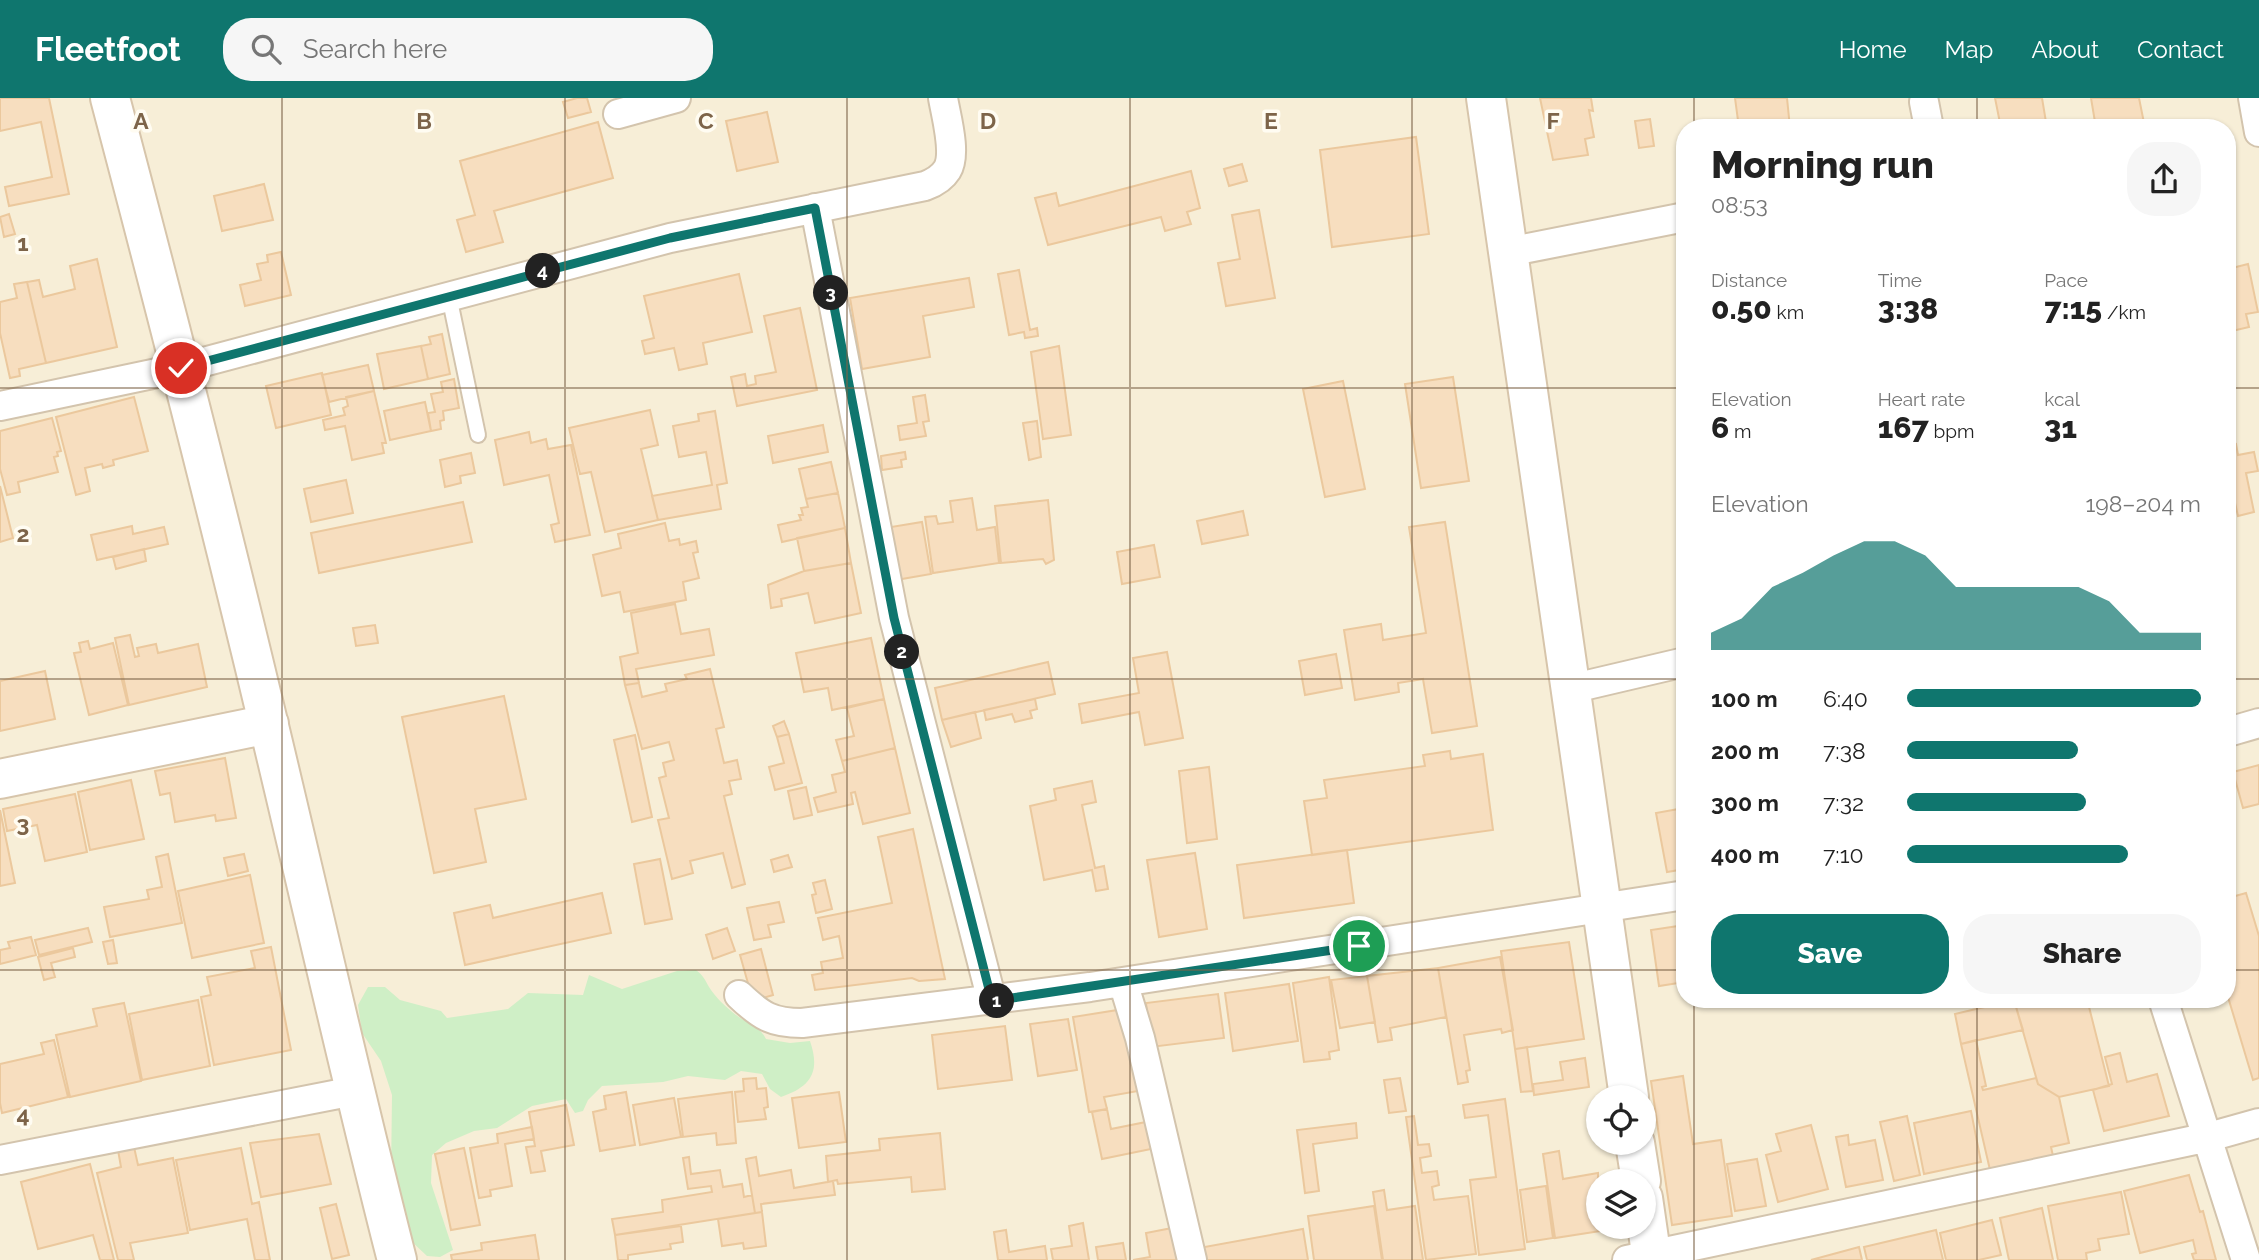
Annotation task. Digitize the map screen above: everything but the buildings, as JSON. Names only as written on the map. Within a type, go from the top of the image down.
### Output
[{"type":"street","points":[[110,98],[181,368],[397,1260]]},
{"type":"street","points":[[618,114],[676,98]]},
{"type":"street","points":[[0,406],[181,368],[670,238],[908,191],[937,181],[947,170],[952,156],[943,98]]},
{"type":"street","points":[[1486,98],[1627,1085]]},
{"type":"street","points":[[2253,98],[2259,132]]},
{"type":"street","points":[[815,208],[894,618],[992,1001]]},
{"type":"street","points":[[1508,252],[1676,219]]},
{"type":"street","points":[[1570,689],[1676,664]]},
{"type":"street","points":[[2236,730],[2259,723]]},
{"type":"street","points":[[0,779],[268,724]]},
{"type":"street","points":[[739,995],[759,1014],[781,1023],[802,1024],[1123,982],[1676,896]]},
{"type":"street","points":[[1123,982],[1140,1038],[1192,1260]]},
{"type":"street","points":[[2166,1008],[2246,1260]]},
{"type":"street","points":[[0,1160],[354,1091]]},
{"type":"street","points":[[1643,1239],[1643,1259],[2208,1137],[2259,1123]]},
{"type":"lane","points":[[449,296],[478,435]]},
{"type":"shaded area","points":[[0,98],[2259,98],[2259,1260],[0,1260]]},
{"type":"green space","points":[[696,970],[721,1002],[756,1027],[766,1039],[790,1043],[810,1041],[814,1062],[806,1083],[781,1097],[770,1089],[762,1074],[741,1071],[725,1080],[688,1076],[663,1082],[602,1086],[588,1100],[583,1111],[575,1113],[566,1099],[532,1106],[497,1128],[474,1131],[446,1143],[432,1155],[431,1183],[453,1250],[440,1257],[427,1256],[409,1239],[391,1175],[392,1095],[381,1061],[362,1033],[358,1005],[368,987],[385,987],[400,1000],[441,1011],[447,1018],[508,1009],[528,993],[583,995],[589,975],[622,989],[677,971]]},
{"type":"route","points":[[181,368],[670,238],[815,208],[894,618],[992,1001],[1359,946]]}]
